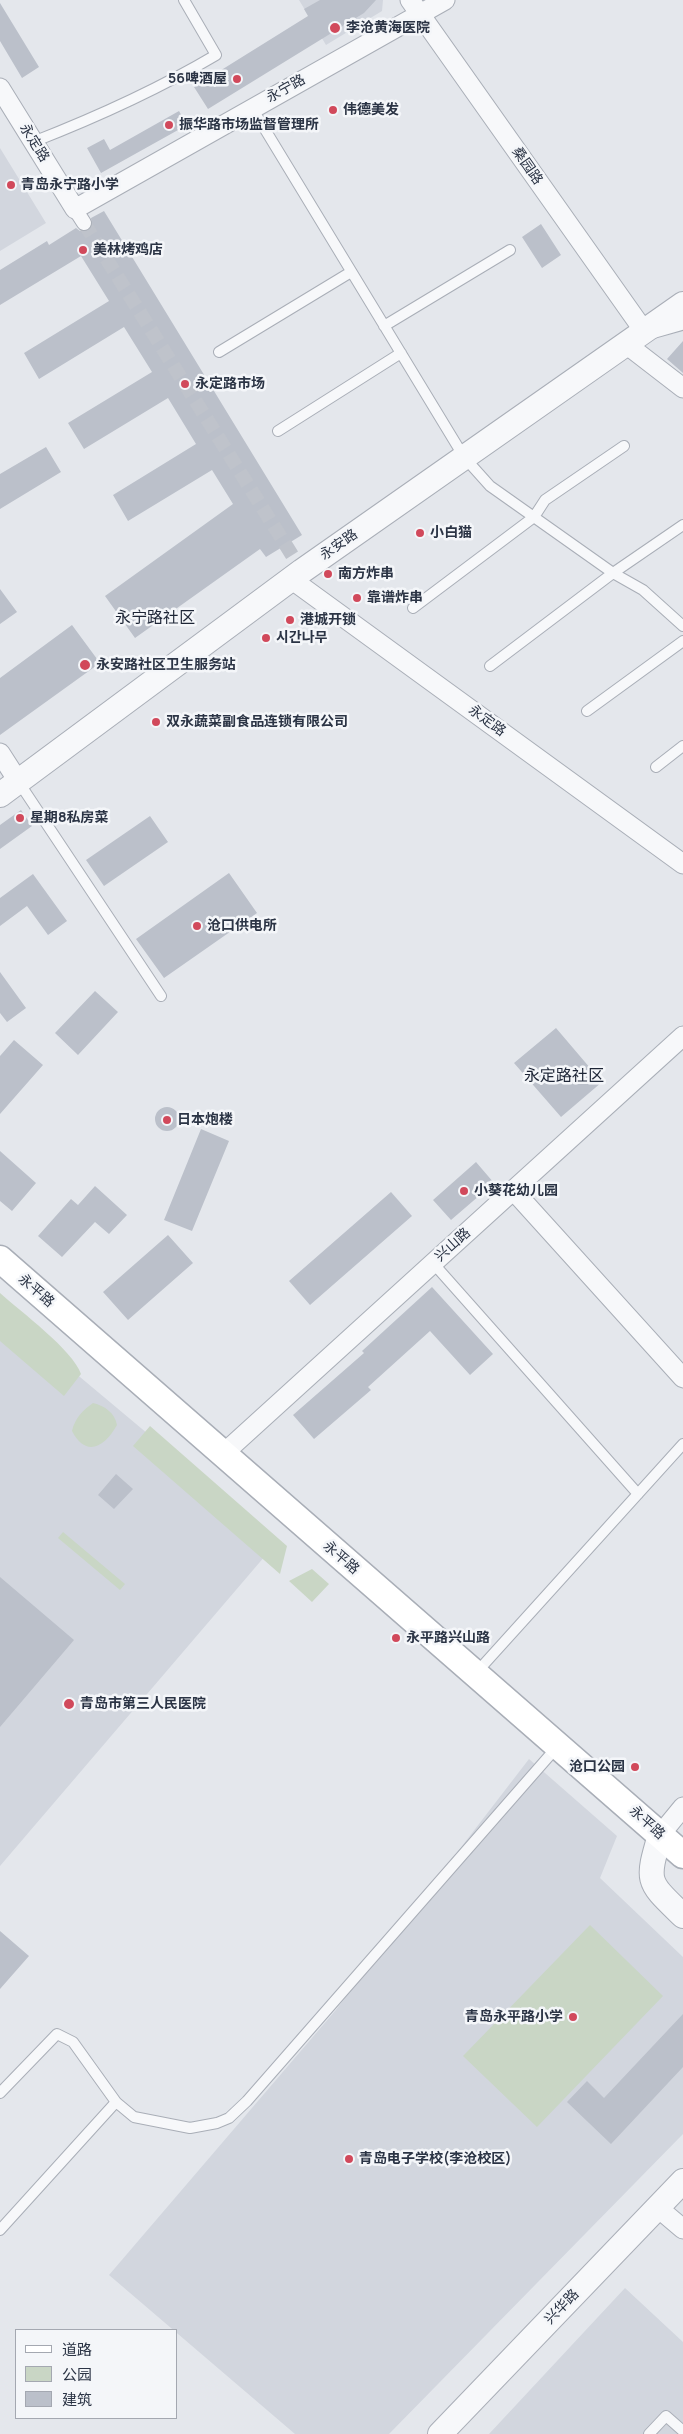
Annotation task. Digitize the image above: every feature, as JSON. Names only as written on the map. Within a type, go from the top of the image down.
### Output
[{"type":"main road","name":"永平路","points":[[0,1259],[683,1855]]},
{"type":"street","name":"永宁路","points":[[79,216],[415,8],[445,0]]},
{"type":"street","name":"桑园路","points":[[415,8],[635,337],[683,388]]},
{"type":"street","name":"永定路","points":[[0,88],[79,216]]},
{"type":"street","name":"永安路","points":[[9,788],[291,579],[683,304]]},
{"type":"street","points":[[635,337],[683,320]]},
{"type":"street","name":"永定路","points":[[291,579],[683,864]]},
{"type":"street","points":[[0,753],[9,788]]},
{"type":"street","name":"兴山路","points":[[223,1454],[683,1036]]},
{"type":"street","points":[[513,1190],[683,1378]]},
{"type":"street","points":[[683,1807],[660,1835],[650,1871],[652,1882],[683,1916]]},
{"type":"street","name":"兴华路","points":[[440,2434],[683,2181]]},
{"type":"street","points":[[657,2207],[683,2228]]},
{"type":"lane","points":[[34,142],[113,110],[174,80],[216,56],[184,0]]},
{"type":"lane","points":[[252,108],[464,458],[490,486],[613,573],[643,590],[683,626]]},
{"type":"lane","points":[[384,326],[510,250]]},
{"type":"lane","points":[[219,352],[351,272]]},
{"type":"lane","points":[[278,431],[400,353]]},
{"type":"lane","points":[[414,608],[534,517],[545,500],[624,446]]},
{"type":"lane","points":[[490,666],[613,573],[683,525]]},
{"type":"lane","points":[[587,710],[683,641]]},
{"type":"lane","points":[[656,767],[683,746]]},
{"type":"lane","points":[[9,788],[161,996]]},
{"type":"lane","points":[[433,1263],[638,1494]]},
{"type":"lane","points":[[476,1674],[683,1444]]},
{"type":"lane","points":[[0,2093],[57,2034],[73,2042],[116,2102],[134,2117],[190,2128],[217,2123],[228,2118],[247,2101],[558,1746]]},
{"type":"lane","points":[[0,2230],[116,2102]]},
{"type":"lane","points":[[649,2434],[666,2416],[683,2431]]},
{"type":"shaded area","name":"李沧黄海医院","points":[[299,0],[383,0],[382,11],[326,45]]},
{"type":"shaded area","name":"青岛永宁路小学","points":[[0,148],[46,223],[0,251]]},
{"type":"shaded area","name":"青岛市第三人民医院","points":[[0,1310],[277,1542],[0,1866]]},
{"type":"shaded area","points":[[529,1759],[617,1836],[600,1878],[683,1957],[683,2134],[389,2434],[295,2434],[178,2334],[178,2329],[172,2329],[109,2275],[335,2011]]},
{"type":"shaded area","points":[[625,2288],[683,2342],[683,2434],[489,2434]]},
{"type":"green space","points":[[0,1293],[57,1343],[76,1364],[81,1374],[64,1396],[0,1341]]},
{"type":"green space","points":[[93,1403],[109,1411],[117,1425],[101,1444],[89,1447],[83,1445],[72,1431],[80,1415]]},
{"type":"green space","points":[[150,1426],[287,1546],[280,1574],[133,1446]]},
{"type":"green space","points":[[63,1532],[125,1584],[120,1590],[58,1538]]},
{"type":"green space","points":[[312,1569],[329,1584],[312,1602],[289,1581]]},
{"type":"green space","points":[[590,1925],[663,1996],[537,2127],[463,2056]]},
{"type":"building","points":[[320,0],[376,0],[364,13],[208,109],[194,87],[308,16],[304,9]]},
{"type":"building","points":[[0,3],[39,67],[22,78],[0,41]]},
{"type":"building","points":[[179,111],[187,125],[101,173],[87,148],[104,139],[110,150]]},
{"type":"building","points":[[104,211],[302,535],[266,557],[260,549],[135,638],[105,596],[233,504],[212,470],[128,521],[113,495],[196,444],[168,398],[84,449],[68,423],[152,372],[124,327],[39,379],[24,353],[109,301],[81,256],[0,305],[0,270],[47,241],[49,245],[76,228],[80,231],[88,231],[92,227],[91,218]]},
{"type":"building","points":[[541,224],[561,255],[542,268],[522,237]]},
{"type":"building","points":[[683,341],[683,373],[667,359]]},
{"type":"building","points":[[46,447],[61,472],[0,509],[0,474]]},
{"type":"building","points":[[0,589],[17,612],[0,624]]},
{"type":"building","points":[[72,625],[100,663],[0,735],[0,678]]},
{"type":"building","points":[[21,810],[32,826],[0,849],[0,825]]},
{"type":"building","points":[[150,816],[168,842],[104,886],[86,860]]},
{"type":"building","name":"沧口供电所","points":[[229,873],[257,913],[164,978],[136,939]]},
{"type":"building","points":[[33,874],[67,921],[48,935],[27,906],[0,926],[0,898]]},
{"type":"building","points":[[0,972],[26,1008],[7,1022],[0,1013]]},
{"type":"building","points":[[95,991],[118,1012],[78,1055],[55,1033]]},
{"type":"building","points":[[556,1028],[602,1082],[561,1117],[514,1063]]},
{"type":"building","points":[[14,1040],[43,1065],[0,1114],[0,1056]]},
{"type":"building","name":"日本炮楼","points":[[167,1107],[175,1111],[179,1119],[175,1127],[167,1131],[159,1127],[155,1119],[159,1111]]},
{"type":"building","points":[[201,1129],[229,1141],[192,1231],[164,1220]]},
{"type":"building","points":[[0,1151],[36,1183],[12,1211],[0,1201]]},
{"type":"building","name":"小葵花幼儿园","points":[[476,1162],[494,1183],[451,1220],[433,1200]]},
{"type":"building","points":[[95,1186],[127,1215],[109,1234],[95,1222],[62,1257],[38,1236],[71,1199],[78,1205]]},
{"type":"building","points":[[391,1192],[412,1216],[310,1305],[289,1281]]},
{"type":"building","points":[[168,1235],[193,1263],[128,1320],[103,1292]]},
{"type":"building","points":[[432,1287],[493,1354],[470,1375],[430,1331],[368,1387],[371,1390],[314,1439],[293,1415],[364,1353],[362,1351]]},
{"type":"building","points":[[116,1474],[133,1489],[114,1509],[98,1495]]},
{"type":"building","points":[[0,1577],[74,1640],[0,1727]]},
{"type":"building","points":[[0,1931],[29,1956],[0,1989]]},
{"type":"building","points":[[683,2014],[683,2067],[611,2144],[567,2102],[587,2081],[604,2098]]},
{"type":"tunnel","points":[[84,223],[302,571]]},
{"type":"place","name":"李沧黄海医院","points":[[335,28]]},
{"type":"place","name":"56啤酒屋","points":[[237,79]]},
{"type":"place","name":"伟德美发","points":[[333,110]]},
{"type":"place","name":"振华路市场监督管理所","points":[[169,125]]},
{"type":"place","name":"青岛永宁路小学","points":[[11,185]]},
{"type":"place","name":"美林烤鸡店","points":[[83,250]]},
{"type":"place","name":"永定路市场","points":[[185,384]]},
{"type":"place","name":"小白猫","points":[[420,533]]},
{"type":"place","name":"南方炸串","points":[[328,574]]},
{"type":"place","name":"靠谱炸串","points":[[357,598]]},
{"type":"place","name":"港城开锁","points":[[290,620]]},
{"type":"place","name":"시간나무","points":[[266,638]]},
{"type":"place","name":"永安路社区卫生服务站","points":[[85,665]]},
{"type":"place","name":"双永蔬菜副食品连锁有限公司","points":[[156,722]]},
{"type":"place","name":"星期8私房菜","points":[[20,818]]},
{"type":"place","name":"沧口供电所","points":[[197,926]]},
{"type":"place","name":"日本炮楼","points":[[167,1120]]},
{"type":"place","name":"小葵花幼儿园","points":[[464,1191]]},
{"type":"place","name":"永平路兴山路","points":[[396,1638]]},
{"type":"place","name":"青岛市第三人民医院","points":[[69,1704]]},
{"type":"place","name":"沧口公园","points":[[635,1767]]},
{"type":"place","name":"青岛永平路小学","points":[[573,2017]]},
{"type":"place","name":"青岛电子学校(李沧校区)","points":[[349,2159]]},
{"type":"district","name":"永宁路社区","points":[[155,619]]},
{"type":"district","name":"永定路社区","points":[[564,1077]]}]
